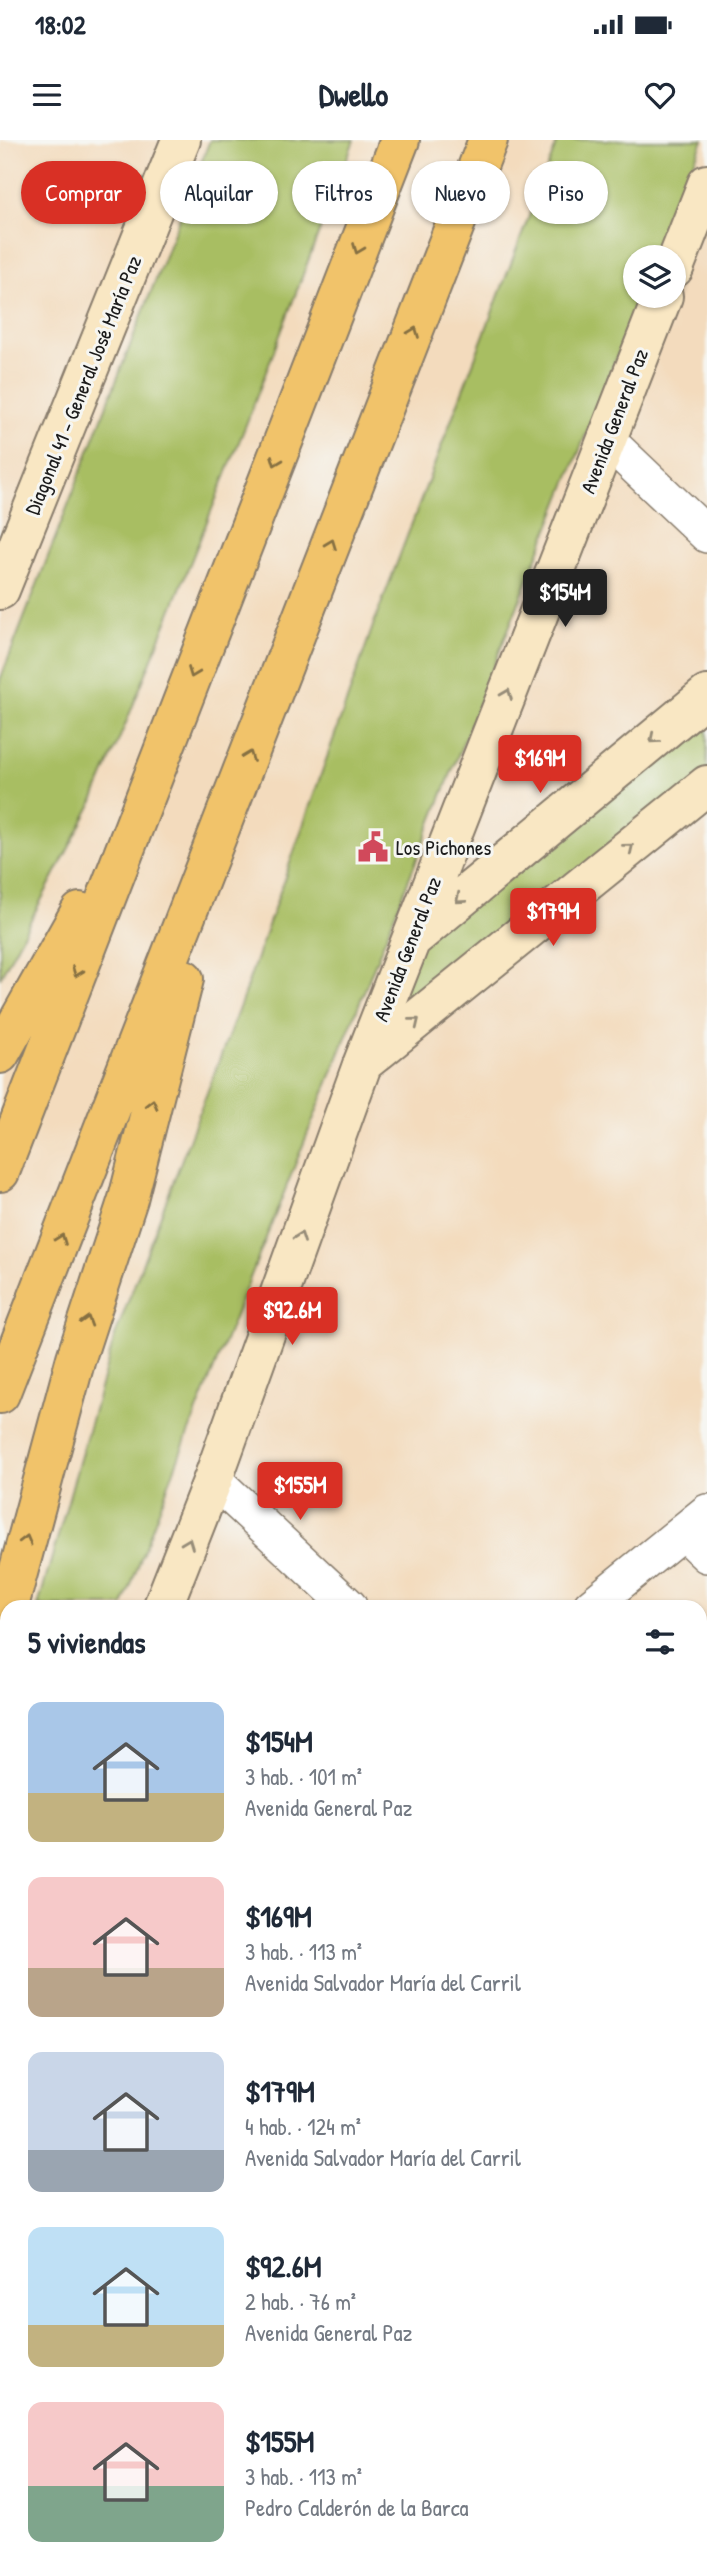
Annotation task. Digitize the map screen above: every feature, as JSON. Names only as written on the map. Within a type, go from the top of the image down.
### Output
[{"type":"highway","points":[[0,1172],[400,140]]},
{"type":"highway","points":[[0,1394],[488,140]]},
{"type":"highway","points":[[0,1054],[146,794]]},
{"type":"highway","points":[[11,1600],[76,1358],[128,1199],[225,820]]},
{"type":"street","name":"Diagonal 41 - General José María Paz","points":[[0,590],[181,140]]},
{"type":"street","points":[[683,245],[707,184]]},
{"type":"street","name":"Avenida General Paz","points":[[165,1600],[213,1479],[362,1065],[658,308]]},
{"type":"street","points":[[606,439],[707,536]]},
{"type":"street","points":[[410,940],[707,695]]},
{"type":"street","points":[[362,1065],[707,785]]},
{"type":"street","points":[[213,1479],[343,1600]]},
{"type":"street","points":[[600,1600],[699,1533]]},
{"type":"green space","points":[[210,140],[354,140],[346,161],[292,161],[292,224],[322,224],[247,422],[91,806],[0,978],[0,680],[177,224],[278,224],[278,161],[202,161]]},
{"type":"green space","points":[[558,140],[703,140],[661,245],[623,245],[623,308],[636,308],[182,1449],[125,1600],[40,1600],[115,1336],[242,1000],[374,623],[526,224],[608,224],[608,161],[550,161]]},
{"type":"green space","points":[[707,695],[707,785],[362,1065],[410,940]]},
{"type":"place","name":"Los Pichones","points":[[373,847]]}]
